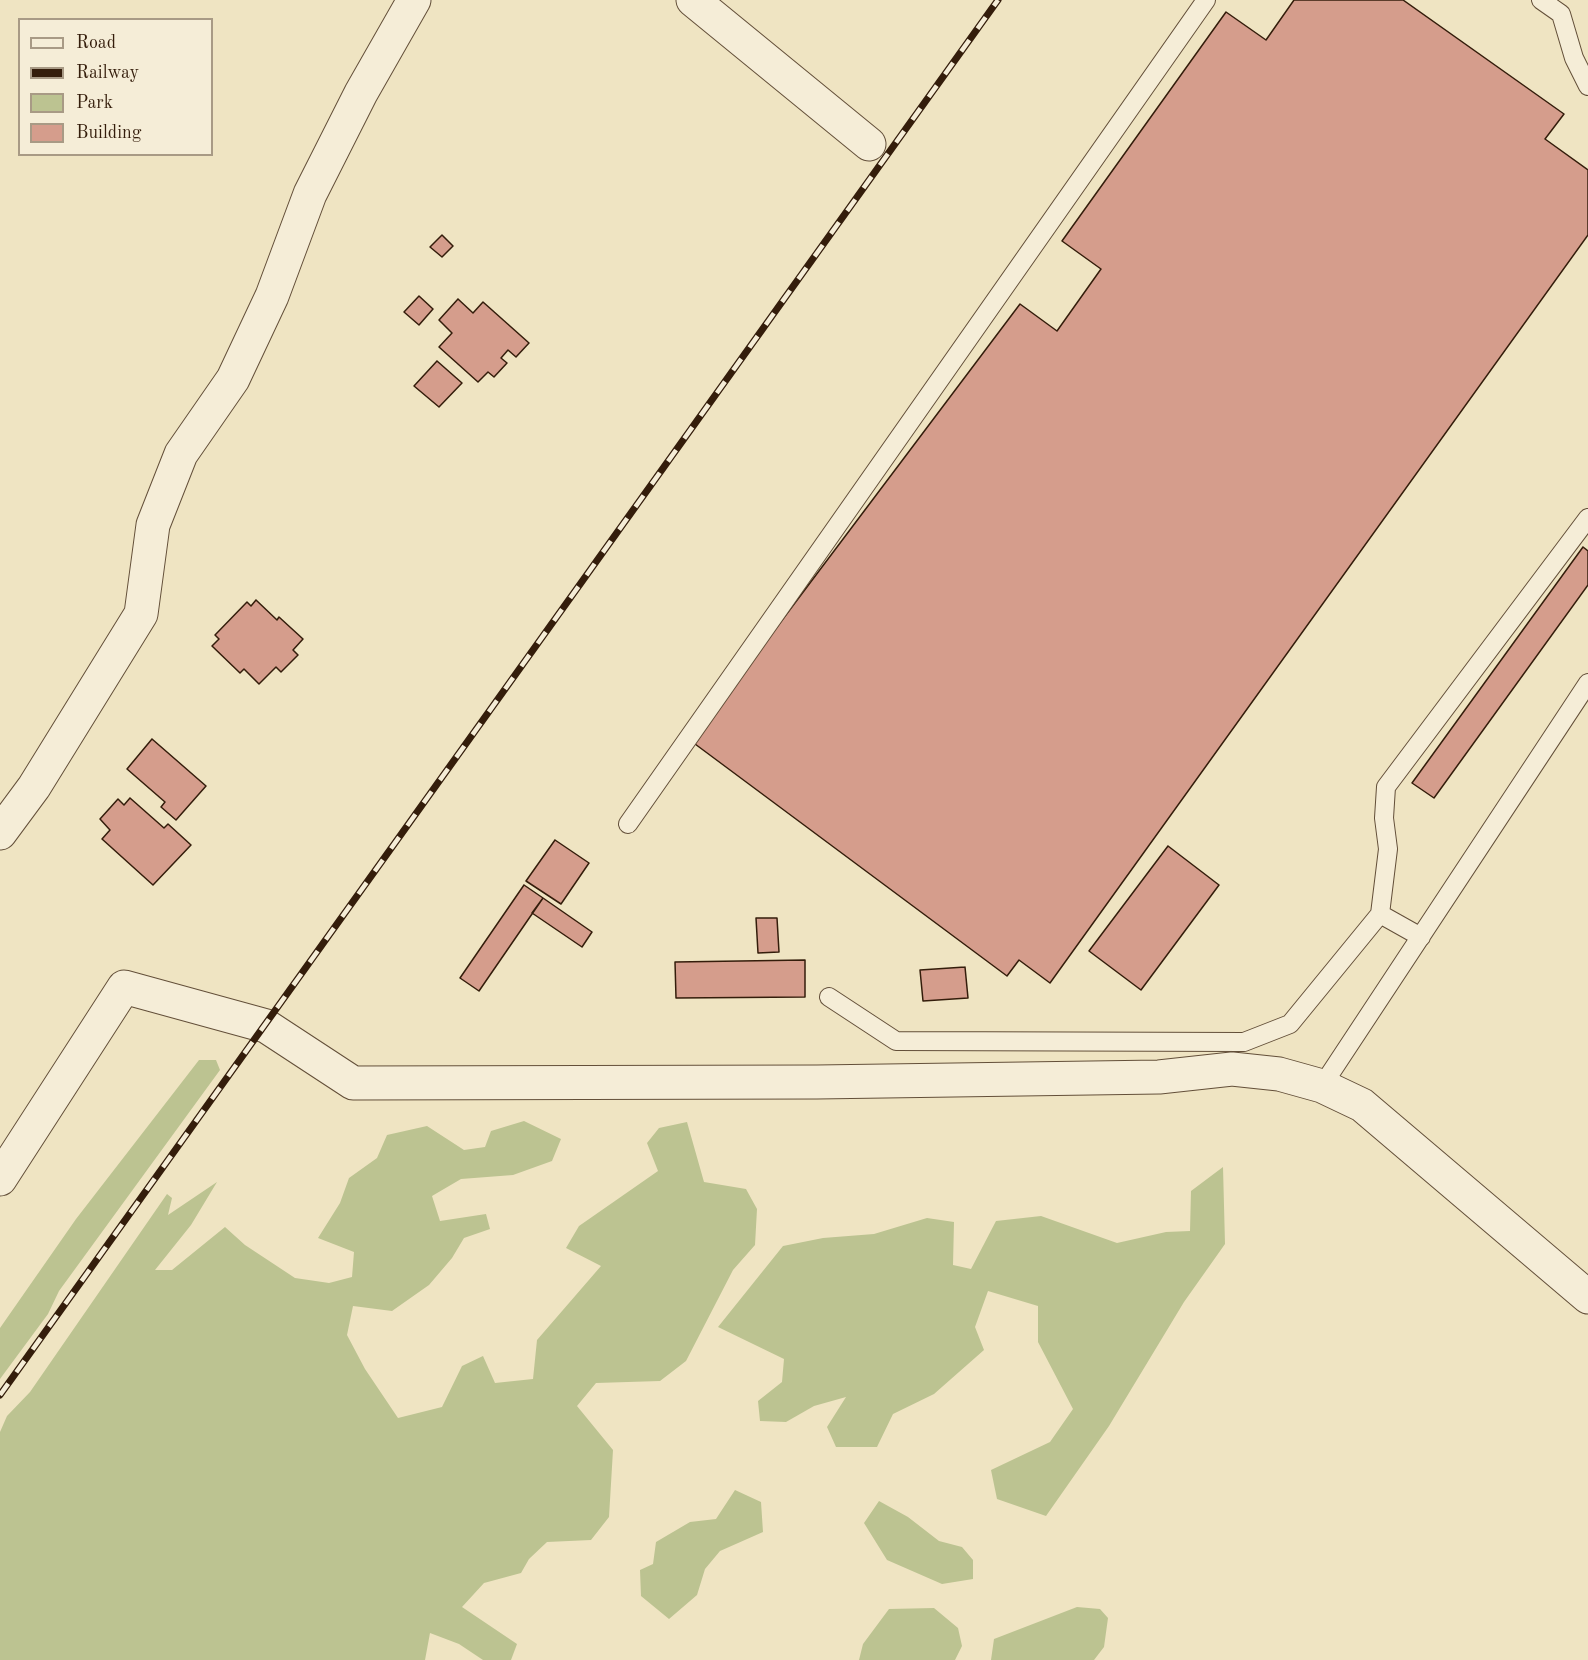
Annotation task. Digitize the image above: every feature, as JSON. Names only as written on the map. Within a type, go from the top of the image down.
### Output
[{"type":"street","points":[[0,832],[34,787],[141,614],[153,525],[181,454],[233,379],[272,296],[310,194],[361,93],[414,0]]},
{"type":"street","points":[[693,0],[869,144]]},
{"type":"street","points":[[0,1179],[124,987],[266,1026],[353,1083],[841,1082],[1159,1077],[1232,1069],[1279,1074],[1322,1086],[1362,1105],[1588,1297]]},
{"type":"lane","points":[[628,824],[1206,0]]},
{"type":"lane","points":[[1541,0],[1561,14],[1574,58],[1588,86]]},
{"type":"lane","points":[[828,997],[896,1041],[1244,1042],[1290,1023],[1380,914],[1388,849],[1384,818],[1386,787],[1588,518]]},
{"type":"lane","points":[[1322,1086],[1588,683]]},
{"type":"lane","points":[[1380,914],[1421,937]]},
{"type":"green space","points":[[199,1060],[216,1060],[220,1070],[59,1291],[48,1314],[0,1379],[0,1328],[76,1219]]},
{"type":"green space","points":[[524,1121],[561,1139],[552,1161],[513,1175],[461,1179],[432,1196],[440,1221],[486,1214],[490,1229],[464,1238],[452,1258],[429,1285],[392,1311],[353,1306],[347,1335],[365,1369],[398,1418],[442,1407],[462,1366],[483,1356],[495,1383],[533,1379],[537,1340],[601,1266],[566,1248],[579,1226],[658,1171],[647,1143],[659,1128],[687,1122],[704,1182],[746,1189],[757,1209],[755,1245],[733,1270],[686,1361],[660,1381],[596,1383],[577,1406],[613,1450],[609,1517],[591,1540],[547,1542],[529,1559],[521,1573],[484,1583],[462,1607],[517,1644],[511,1660],[483,1660],[459,1644],[430,1633],[425,1660],[0,1660],[0,1432],[7,1416],[30,1392],[167,1194],[172,1198],[168,1215],[217,1182],[191,1225],[155,1270],[172,1270],[225,1227],[245,1245],[295,1278],[329,1283],[352,1277],[354,1252],[318,1238],[340,1203],[349,1178],[377,1158],[387,1135],[427,1126],[464,1150],[485,1147],[491,1131]]},
{"type":"green space","points":[[1223,1167],[1225,1244],[1184,1302],[1109,1426],[1046,1516],[997,1499],[991,1470],[1050,1442],[1073,1409],[1038,1342],[1038,1306],[988,1291],[975,1327],[984,1350],[934,1394],[893,1414],[877,1447],[836,1447],[827,1427],[846,1397],[814,1406],[786,1422],[760,1421],[758,1401],[782,1382],[784,1359],[718,1327],[783,1246],[823,1238],[874,1234],[927,1218],[954,1222],[953,1265],[971,1269],[996,1221],[1041,1216],[1117,1243],[1166,1232],[1190,1231],[1191,1191]]},
{"type":"green space","points":[[735,1490],[761,1502],[763,1532],[720,1551],[705,1569],[697,1595],[669,1619],[641,1596],[640,1570],[653,1564],[656,1542],[690,1522],[716,1519]]},
{"type":"green space","points":[[879,1501],[908,1517],[939,1541],[962,1547],[973,1560],[973,1579],[942,1584],[887,1560],[864,1523]]},
{"type":"green space","points":[[1077,1607],[1100,1609],[1108,1618],[1104,1647],[1094,1660],[991,1660],[994,1639]]},
{"type":"green space","points":[[934,1608],[958,1628],[962,1646],[955,1660],[859,1660],[863,1644],[889,1609]]},
{"type":"building","points":[[1294,0],[1403,0],[1564,114],[1545,139],[1588,170],[1588,235],[1050,983],[1019,960],[1007,976],[691,741],[1020,304],[1057,331],[1101,269],[1062,241],[1226,12],[1266,40]]},
{"type":"building","points":[[442,235],[453,246],[442,257],[430,247]]},
{"type":"building","points":[[419,296],[433,309],[419,325],[404,312]]},
{"type":"building","points":[[458,299],[473,313],[483,302],[529,343],[516,357],[508,350],[501,358],[507,363],[494,377],[488,372],[478,382],[439,347],[452,333],[439,320]]},
{"type":"building","points":[[437,361],[462,383],[439,407],[414,386]]},
{"type":"building","points":[[1583,547],[1588,551],[1588,585],[1434,798],[1412,783]]},
{"type":"building","points":[[256,600],[277,620],[279,617],[303,639],[293,650],[298,655],[281,672],[276,667],[259,684],[244,669],[240,673],[212,646],[219,639],[215,635],[247,602],[251,606]]},
{"type":"building","points":[[152,739],[206,786],[176,820],[161,807],[165,802],[127,769]]},
{"type":"building","points":[[130,798],[164,828],[168,824],[191,845],[153,885],[102,839],[110,830],[100,819],[118,799],[124,805]]},
{"type":"building","points":[[555,840],[589,863],[561,904],[526,881]]},
{"type":"building","points":[[1168,846],[1219,885],[1141,990],[1089,951]]},
{"type":"building","points":[[524,885],[543,898],[479,991],[460,978]]},
{"type":"building","points":[[543,898],[592,932],[582,947],[532,913]]},
{"type":"building","points":[[756,918],[777,918],[779,952],[758,953]]},
{"type":"building","points":[[805,960],[805,997],[676,998],[675,962]]},
{"type":"building","points":[[965,967],[968,998],[923,1001],[920,970]]},
{"type":"railway","points":[[0,1395],[998,0]]}]
